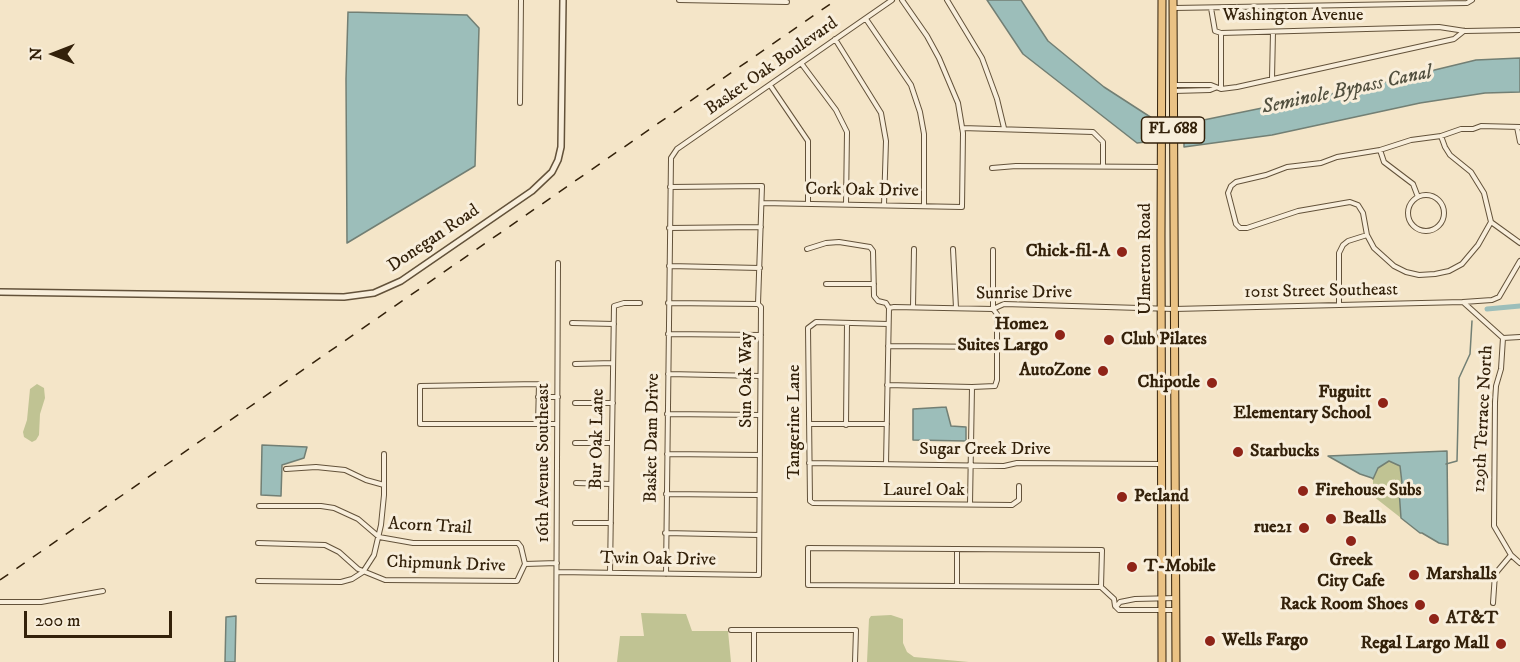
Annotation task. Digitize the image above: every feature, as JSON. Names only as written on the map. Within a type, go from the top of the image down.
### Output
[{"type":"main road","name":"Ulmerton Road","points":[[1162,0],[1162,662]]},
{"type":"main road","name":"Ulmerton Road","points":[[1173,4],[1176,662]]},
{"type":"street","points":[[520,103],[521,0]]},
{"type":"street","name":"Donegan Road","points":[[0,292],[344,297],[374,293],[402,281],[532,190],[552,172],[561,147],[563,0]]},
{"type":"street","points":[[679,0],[787,2]]},
{"type":"street","name":"Basket Oak Boulevard","points":[[671,158],[677,149],[892,0]]},
{"type":"street","points":[[902,0],[927,36],[946,73],[958,104],[962,128],[1093,132],[1103,142],[1103,166]]},
{"type":"street","points":[[946,0],[982,58],[997,99],[1004,128]]},
{"type":"street","name":"Washington Avenue","points":[[1173,4],[1211,8],[1467,3],[1472,0]]},
{"type":"street","name":"Washington Avenue","points":[[1211,8],[1215,31],[1221,33],[1439,27],[1465,31],[1520,30]]},
{"type":"street","points":[[866,18],[911,85],[920,112],[924,134],[924,206]]},
{"type":"street","name":"Washington Avenue","points":[[1173,88],[1210,90],[1237,87],[1454,39],[1465,31]]},
{"type":"street","points":[[1272,78],[1273,32]]},
{"type":"street","points":[[1221,33],[1221,88]]},
{"type":"street","points":[[835,39],[881,113],[886,141],[884,205]]},
{"type":"street","points":[[801,63],[836,110],[847,132],[846,204]]},
{"type":"street","points":[[770,85],[808,141],[808,204]]},
{"type":"street","points":[[1491,222],[1473,254],[1462,264],[1449,271],[1435,274],[1413,274],[1394,266],[1374,248],[1366,235],[1363,213],[1358,205],[1350,202],[1298,211],[1247,228],[1240,228],[1236,224],[1228,193],[1236,182],[1287,167],[1321,163],[1337,156],[1380,150],[1411,140],[1441,136],[1452,131],[1481,126],[1518,127],[1520,142]]},
{"type":"street","name":"Cork Oak Drive","points":[[762,203],[962,207],[962,128]]},
{"type":"street","points":[[1441,136],[1450,155],[1478,180],[1484,193],[1491,222],[1520,243]]},
{"type":"street","points":[[1380,150],[1384,162],[1413,184],[1418,197]]},
{"type":"street","name":"Basket Dam Drive","points":[[666,574],[671,158]]},
{"type":"street","points":[[992,168],[1016,166],[1161,167]]},
{"type":"street","name":"Sun Oak Way","points":[[670,188],[762,186],[758,304],[761,307],[759,575]]},
{"type":"street","points":[[1426,195],[1440,202],[1443,218],[1433,229],[1425,231],[1411,224],[1408,209],[1418,197],[1426,195]]},
{"type":"street","points":[[669,228],[761,227]]},
{"type":"street","points":[[1339,305],[1340,249],[1348,241],[1366,235]]},
{"type":"street","points":[[807,249],[826,243],[839,242],[870,247],[873,251],[874,296],[890,308],[886,464]]},
{"type":"street","points":[[913,308],[914,249]]},
{"type":"street","points":[[953,249],[956,308]]},
{"type":"street","points":[[887,385],[995,386],[997,380],[997,314],[993,309],[993,250]]},
{"type":"street","name":"101st Street Southeast","points":[[1161,309],[1463,303],[1492,300],[1499,297],[1520,261]]},
{"type":"street","name":"16th Avenue Southeast","points":[[556,662],[558,263]]},
{"type":"street","points":[[669,266],[760,268]]},
{"type":"street","points":[[826,284],[874,284]]},
{"type":"street","name":"Bur Oak Lane","points":[[610,573],[614,306],[624,303],[640,303]]},
{"type":"street","points":[[668,303],[758,304]]},
{"type":"street","name":"129th Terrace North","points":[[1463,303],[1503,338],[1501,369],[1496,386],[1495,402],[1494,526],[1511,555],[1520,563]]},
{"type":"street","name":"Sunrise Drive","points":[[890,308],[894,306],[993,309],[1004,304],[1161,309]]},
{"type":"street","points":[[572,323],[614,324]]},
{"type":"street","name":"Tangerine Lane","points":[[813,503],[809,497],[808,328],[813,323],[847,323]]},
{"type":"street","points":[[846,425],[847,323],[888,324]]},
{"type":"street","points":[[668,334],[760,335]]},
{"type":"street","points":[[1503,338],[1520,337]]},
{"type":"street","points":[[888,346],[997,347]]},
{"type":"street","points":[[575,364],[613,363]]},
{"type":"street","points":[[668,374],[760,376]]},
{"type":"street","points":[[538,424],[539,384],[420,386],[420,424],[538,424],[557,424]]},
{"type":"street","points":[[970,504],[972,387]]},
{"type":"street","points":[[538,397],[558,398]]},
{"type":"street","points":[[575,403],[613,403]]},
{"type":"street","points":[[667,414],[760,415]]},
{"type":"street","points":[[809,424],[887,424]]},
{"type":"street","points":[[575,443],[612,443]]},
{"type":"street","points":[[258,581],[345,582],[363,572],[374,555],[384,504],[384,454]]},
{"type":"street","points":[[667,454],[759,455]]},
{"type":"street","name":"Sugar Creek Drive","points":[[809,464],[1004,466],[1017,463],[1162,464]]},
{"type":"street","points":[[286,469],[316,467],[338,469],[384,485]]},
{"type":"street","points":[[576,483],[611,484]]},
{"type":"street","name":"Laurel Oak","points":[[813,503],[1012,505],[1019,500],[1019,486]]},
{"type":"street","points":[[666,494],[759,495]]},
{"type":"street","name":"Acorn Trail","points":[[259,506],[334,508],[358,519],[378,537],[413,543],[518,543],[525,564]]},
{"type":"street","points":[[575,523],[611,523]]},
{"type":"street","points":[[665,533],[759,535]]},
{"type":"street","name":"Chipmunk Drive","points":[[258,543],[325,545],[334,549],[363,572],[385,580],[517,581],[525,564]]},
{"type":"street","points":[[1101,587],[1102,550],[808,548],[808,585],[1101,587],[1114,599],[1119,610],[1177,610]]},
{"type":"street","points":[[957,549],[957,586]]},
{"type":"street","points":[[1493,603],[1495,574],[1511,555]]},
{"type":"street","points":[[525,564],[557,563]]},
{"type":"street","name":"Twin Oak Drive","points":[[557,572],[759,575]]},
{"type":"street","points":[[0,602],[41,602],[103,591]]},
{"type":"street","points":[[1116,607],[1120,602],[1135,598],[1177,598]]},
{"type":"street","points":[[731,630],[856,630],[855,662]]},
{"type":"street","points":[[754,631],[754,662]]},
{"type":"green space","points":[[37,384],[44,388],[45,398],[40,414],[39,435],[32,442],[24,437],[23,432],[27,420],[30,389]]},
{"type":"green space","points":[[1389,461],[1400,466],[1401,518],[1373,496],[1373,479],[1378,468]]},
{"type":"green space","points":[[641,613],[686,614],[692,631],[728,631],[731,662],[617,662],[620,636],[644,636]]},
{"type":"green space","points":[[891,615],[903,619],[903,643],[907,652],[914,657],[969,662],[867,662],[869,619],[871,616]]},
{"type":"water","points":[[987,0],[1021,0],[1048,41],[1104,87],[1155,120],[1155,141],[1137,143],[1023,54]]},
{"type":"water","points":[[348,12],[467,15],[479,28],[475,166],[347,243],[346,79]]},
{"type":"water","name":"Seminole Bypass Canal","points":[[1520,58],[1520,92],[1485,93],[1420,103],[1272,135],[1184,147],[1184,124],[1360,88],[1476,60]]},
{"type":"water","points":[[946,407],[951,426],[966,427],[966,441],[913,440],[913,409]]},
{"type":"water","points":[[262,445],[307,447],[304,458],[282,465],[281,496],[261,495]]},
{"type":"water","points":[[1447,451],[1448,545],[1420,533],[1401,518],[1400,466],[1389,461],[1378,468],[1373,479],[1328,456]]},
{"type":"water","points":[[236,616],[235,662],[225,662],[226,617]]},
{"type":"waterway","points":[[1487,309],[1520,306]]},
{"type":"waterway","points":[[1446,464],[1457,461],[1459,378],[1470,354],[1472,321]]},
{"type":"railway","points":[[0,580],[836,0]]},
{"type":"place","name":"Chick-fil-A","points":[[1122,252]]},
{"type":"place","name":"Home2 Suites Largo","points":[[1060,335]]},
{"type":"place","name":"Club Pilates","points":[[1109,340]]},
{"type":"place","name":"AutoZone","points":[[1103,371]]},
{"type":"place","name":"Chipotle","points":[[1212,383]]},
{"type":"place","name":"Fuguitt Elementary School","points":[[1383,403]]},
{"type":"place","name":"Starbucks","points":[[1238,452]]},
{"type":"place","name":"Firehouse Subs","points":[[1303,491]]},
{"type":"place","name":"Petland","points":[[1122,497]]},
{"type":"place","name":"Bealls","points":[[1331,519]]},
{"type":"place","name":"rue21","points":[[1304,528]]},
{"type":"place","name":"Greek City Cafe","points":[[1351,541]]},
{"type":"place","name":"T-Mobile","points":[[1132,567]]},
{"type":"place","name":"Marshalls","points":[[1414,575]]},
{"type":"place","name":"Rack Room Shoes","points":[[1420,605]]},
{"type":"place","name":"AT&T","points":[[1434,619]]},
{"type":"place","name":"Wells Fargo","points":[[1210,641]]},
{"type":"place","name":"Regal Largo Mall","points":[[1501,644]]}]
